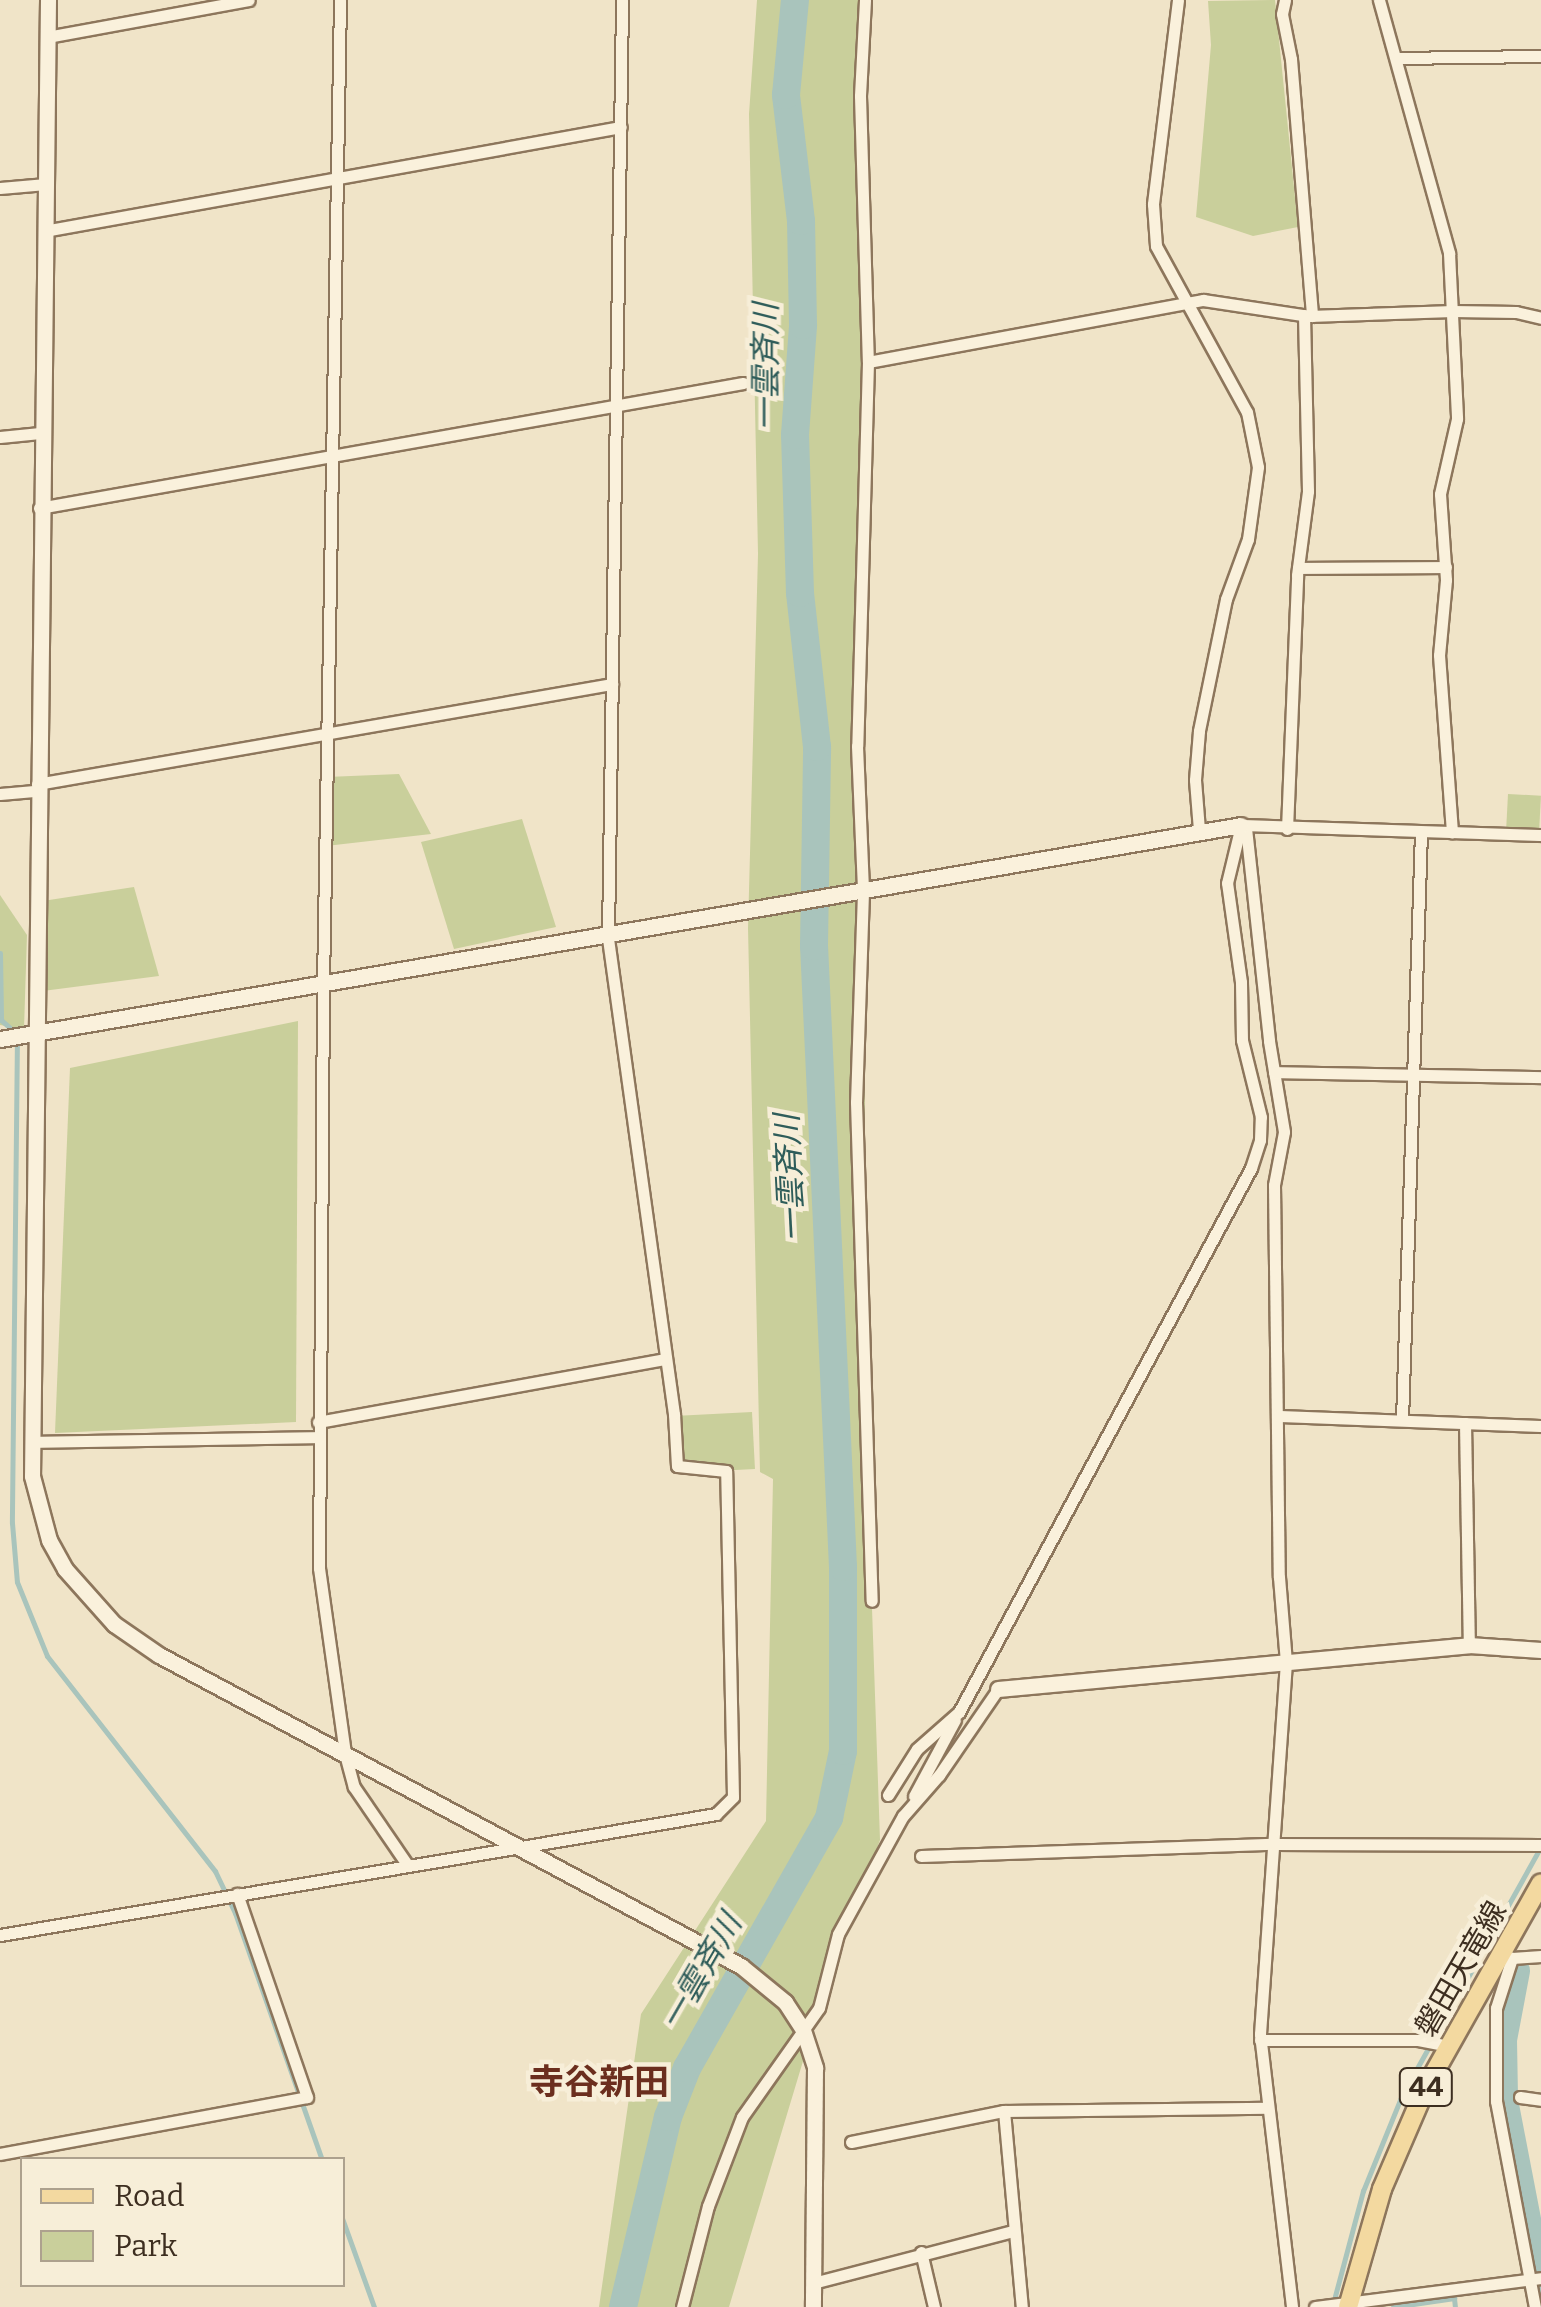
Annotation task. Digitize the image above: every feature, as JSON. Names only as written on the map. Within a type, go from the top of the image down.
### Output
[{"type":"main road","name":"磐田天竜線","points":[[1349,2304],[1382,2190],[1425,2089],[1506,1956],[1541,1883]]},
{"type":"street","points":[[48,0],[40,433],[32,1476],[49,1540],[65,1569],[114,1624],[160,1654],[741,1966],[785,2002],[802,2030],[815,2068],[817,2089],[813,2307]]},
{"type":"street","points":[[48,37],[250,0]]},
{"type":"street","points":[[340,0],[323,986],[319,1568],[345,1754],[354,1786],[406,1863]]},
{"type":"street","points":[[0,1934],[716,1814],[733,1796],[726,1471],[677,1466],[608,936],[622,0]]},
{"type":"street","points":[[865,0],[860,96],[868,362],[858,746],[863,892],[856,1102],[872,1601]]},
{"type":"street","points":[[1178,0],[1153,204],[1156,246],[1246,412],[1258,467],[1248,539],[1226,599],[1199,731],[1195,780],[1199,830]]},
{"type":"street","points":[[1285,0],[1282,14],[1292,78],[1308,316],[1308,492],[1298,568],[1286,829]]},
{"type":"street","points":[[1378,0],[1449,253],[1457,419],[1440,494],[1446,568],[1439,654],[1452,833]]},
{"type":"street","points":[[1396,58],[1541,56]]},
{"type":"street","points":[[44,231],[621,128]]},
{"type":"street","points":[[0,188],[46,184]]},
{"type":"street","points":[[868,362],[1203,300],[1308,316],[1453,311],[1516,312],[1541,318]]},
{"type":"street","points":[[40,508],[742,383]]},
{"type":"street","points":[[0,436],[40,433]]},
{"type":"street","points":[[1298,568],[1446,568]]},
{"type":"street","points":[[0,794],[328,730],[612,684]]},
{"type":"street","points":[[1243,826],[1284,1132],[1274,1185],[1279,1576],[1286,1662],[1260,2040],[1292,2307]]},
{"type":"street","points":[[682,2307],[708,2206],[742,2118],[819,2008],[838,1934],[1251,1168],[1260,1140],[1258,1094],[1242,1040],[1242,982],[1227,883],[1243,826]]},
{"type":"street","points":[[0,1039],[863,892],[1199,830],[1243,826],[1541,835]]},
{"type":"street","points":[[1402,1420],[1410,1072],[1421,832]]},
{"type":"street","points":[[1274,1072],[1541,1077]]},
{"type":"street","points":[[318,1422],[664,1359]]},
{"type":"street","points":[[1279,1416],[1541,1426]]},
{"type":"street","points":[[1465,1422],[1469,1644]]},
{"type":"street","points":[[32,1442],[318,1437]]},
{"type":"street","points":[[902,1816],[939,1775],[998,1690],[1469,1644],[1541,1650]]},
{"type":"street","points":[[888,1796],[917,1748],[960,1712]]},
{"type":"street","points":[[920,1856],[1273,1844],[1541,1845]]},
{"type":"street","points":[[0,2154],[307,2097],[238,1894]]},
{"type":"street","points":[[1535,2307],[1535,2278],[1496,2101],[1493,2059],[1496,2008],[1506,1956],[1541,1956]]},
{"type":"street","points":[[1260,2040],[1418,2040],[1449,2046]]},
{"type":"street","points":[[1520,2098],[1541,2100]]},
{"type":"street","points":[[851,2142],[1004,2110],[1268,2108]]},
{"type":"street","points":[[1004,2110],[1012,2231],[1022,2307]]},
{"type":"street","points":[[813,2283],[1012,2231]]},
{"type":"street","points":[[921,2252],[934,2307]]},
{"type":"street","points":[[1315,2307],[1535,2278]]},
{"type":"green space","points":[[757,0],[860,0],[855,49],[865,478],[865,1405],[880,1840],[819,2008],[729,2307],[599,2307],[641,2014],[766,1821],[773,1479],[760,1472],[748,928],[758,554],[749,114]]},
{"type":"green space","points":[[1275,0],[1298,227],[1253,236],[1196,217],[1211,45],[1208,1]]},
{"type":"green space","points":[[399,774],[431,834],[326,846],[327,777]]},
{"type":"green space","points":[[1508,794],[1541,796],[1539,829],[1506,827]]},
{"type":"green space","points":[[522,819],[556,927],[454,949],[421,842]]},
{"type":"green space","points":[[134,887],[159,976],[35,992],[36,902]]},
{"type":"green space","points":[[0,895],[27,935],[24,1029],[0,1025]]},
{"type":"green space","points":[[298,1021],[296,1422],[55,1433],[70,1068]]},
{"type":"green space","points":[[752,1412],[755,1469],[677,1473],[674,1416]]},
{"type":"waterway","name":"一雲斉川","points":[[623,2307],[668,2117],[687,2068],[829,1818],[843,1751],[843,1567],[814,946],[817,747],[800,593],[795,435],[803,325],[801,221],[786,95],[795,0]]},
{"type":"waterway","points":[[0,953],[1,1020],[17,1034],[12,1523],[17,1582],[47,1656],[215,1871],[235,1913],[321,2157]]},
{"type":"waterway","points":[[1335,2296],[1363,2191],[1402,2095],[1540,1848]]},
{"type":"waterway","points":[[1516,1971],[1503,2040],[1504,2100],[1541,2292]]},
{"type":"waterway","points":[[345,2226],[374,2307]]},
{"type":"waterway","points":[[1393,2307],[1454,2298],[1455,2307]]},
{"type":"district","name":"寺谷新田","points":[[599,2082]]}]
